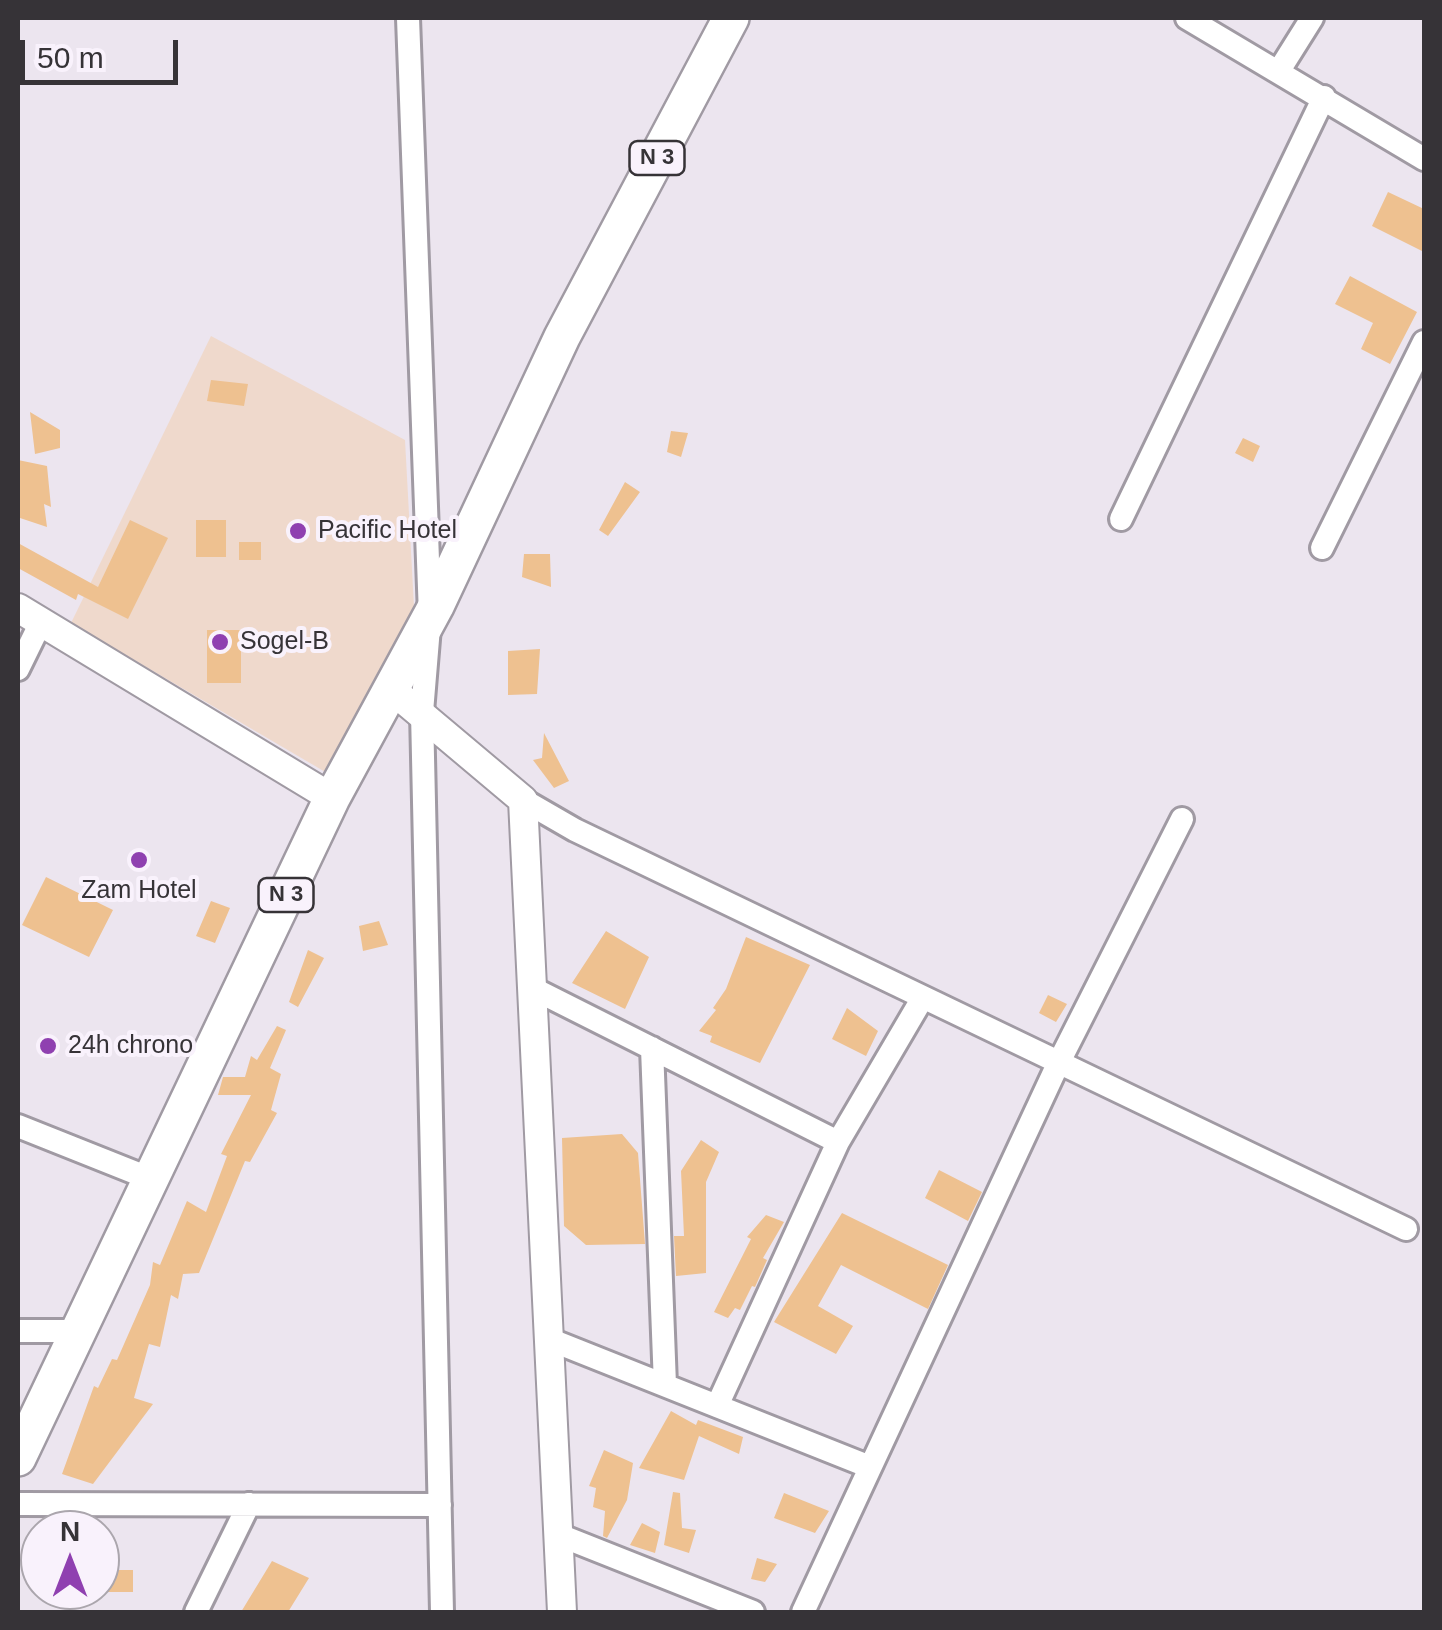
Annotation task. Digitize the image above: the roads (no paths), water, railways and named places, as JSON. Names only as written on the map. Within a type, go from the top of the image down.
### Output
[{"type":"main road","name":"N 3","points":[[18,1458],[332,798],[430,615],[562,337],[731,18]]},
{"type":"street","points":[[408,18],[430,615],[422,712],[442,1612]]},
{"type":"street","points":[[1188,18],[1424,158]]},
{"type":"street","points":[[1280,70],[1312,18]]},
{"type":"street","points":[[1120,519],[1324,97]]},
{"type":"street","points":[[1322,548],[1424,342]]},
{"type":"street","points":[[18,669],[29,615],[332,798]]},
{"type":"street","points":[[391,689],[523,800],[574,830],[1406,1229]]},
{"type":"street","points":[[523,800],[562,1612]]},
{"type":"street","points":[[803,1612],[1058,1064],[1182,818]]},
{"type":"street","points":[[532,988],[838,1142]]},
{"type":"street","points":[[717,1406],[838,1142],[922,999]]},
{"type":"street","points":[[652,1048],[665,1385]]},
{"type":"street","points":[[18,1126],[150,1179]]},
{"type":"street","points":[[18,1331],[78,1331]]},
{"type":"street","points":[[551,1340],[870,1467]]},
{"type":"street","points":[[18,1504],[440,1504]]},
{"type":"street","points":[[196,1612],[249,1504]]},
{"type":"street","points":[[559,1535],[752,1612]]},
{"type":"place","name":"Pacific Hotel","points":[[298,531]]},
{"type":"place","name":"Sogel-B","points":[[220,642]]},
{"type":"place","name":"Zam Hotel","points":[[139,860]]},
{"type":"place","name":"24h chrono","points":[[48,1046]]}]
